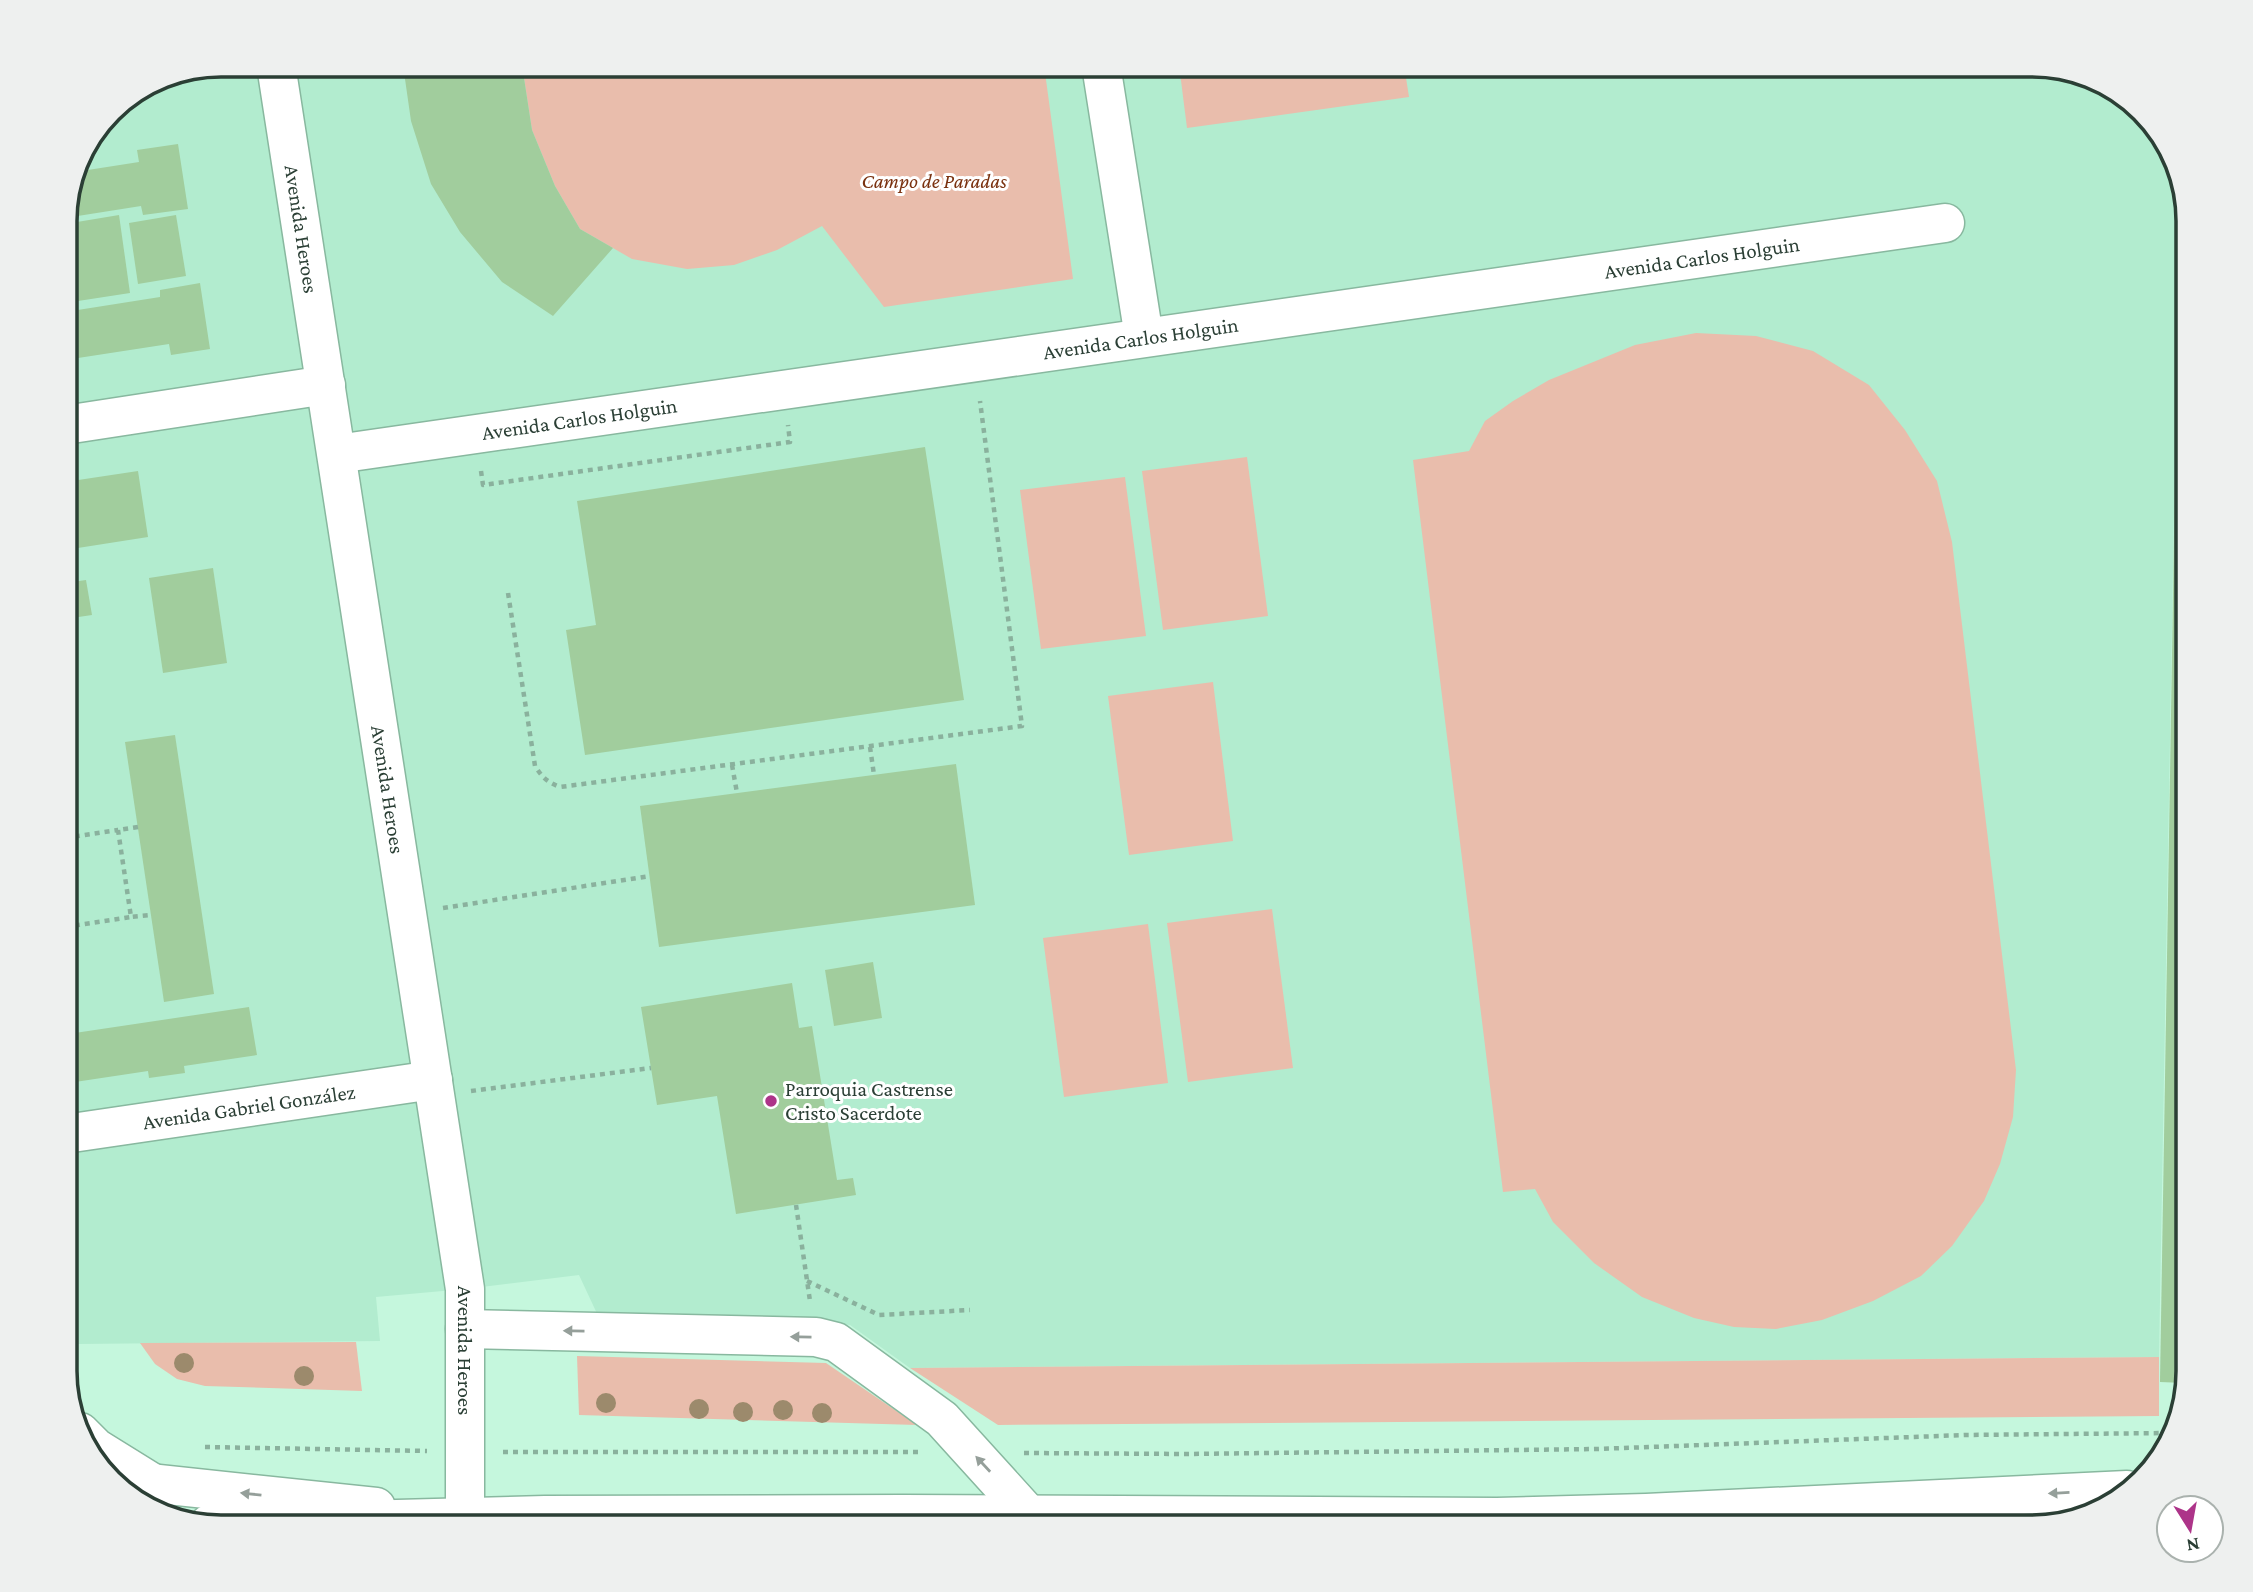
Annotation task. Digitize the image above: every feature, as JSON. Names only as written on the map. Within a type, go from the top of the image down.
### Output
[{"type":"main road","name":"Avenida Heroes","points":[[278,77],[465,1289],[466,1515]]},
{"type":"main road","points":[[1103,77],[1144,337]]},
{"type":"main road","name":"Avenida Carlos Holguin","points":[[337,454],[1945,223]]},
{"type":"main road","points":[[77,423],[326,385]]},
{"type":"main road","name":"Avenida Gabriel González","points":[[77,1133],[434,1088]]},
{"type":"main road","points":[[465,1329],[816,1337],[836,1342],[942,1419],[1029,1515]]},
{"type":"main road","points":[[102,1452],[154,1484]]},
{"type":"main road","points":[[128,1481],[456,1515]]},
{"type":"main road","points":[[1572,1515],[2112,1491]]},
{"type":"path","points":[[508,593],[535,766],[541,777],[560,787],[1022,726],[975,362]]},
{"type":"path","points":[[475,434],[483,485],[790,442],[783,390]]},
{"type":"path","points":[[870,747],[874,775]]},
{"type":"path","points":[[732,765],[737,793]]},
{"type":"path","points":[[77,836],[138,827]]},
{"type":"path","points":[[118,830],[131,917]]},
{"type":"path","points":[[407,913],[650,876]]},
{"type":"path","points":[[77,925],[151,915]]},
{"type":"path","points":[[434,1088],[651,1068]]},
{"type":"path","points":[[796,1205],[811,1308]]},
{"type":"path","points":[[807,1280],[879,1315],[970,1310]]},
{"type":"path","points":[[193,1447],[465,1452],[1185,1454],[1597,1448],[1965,1435],[2162,1433]]},
{"type":"shaded area","points":[[221,77],[2032,77],[2069,82],[2104,96],[2140,126],[2157,149],[2171,184],[2176,221],[2176,400],[2159,1357],[910,1368],[850,1325],[813,1321],[600,1320],[579,1275],[376,1297],[380,1341],[78,1344],[77,211],[82,184],[96,149],[126,113],[149,96],[184,82]]},
{"type":"green space","name":"Campo de Paradas","points":[[524,77],[1046,77],[1073,279],[884,307],[822,226],[777,250],[734,265],[687,269],[632,259],[580,229],[555,186],[532,130]]},
{"type":"green space","points":[[1181,77],[1406,77],[1409,97],[1187,128]]},
{"type":"green space","points":[[1696,333],[1756,336],[1813,351],[1869,385],[1905,430],[1937,481],[1952,542],[2016,1070],[2013,1117],[2000,1164],[1984,1201],[1952,1246],[1921,1276],[1873,1301],[1822,1320],[1776,1329],[1734,1327],[1694,1318],[1642,1297],[1594,1263],[1553,1222],[1535,1189],[1503,1192],[1413,460],[1469,451],[1485,421],[1549,380],[1635,345]]},
{"type":"green space","points":[[1247,457],[1268,616],[1163,630],[1142,471]]},
{"type":"green space","points":[[1125,477],[1146,636],[1041,649],[1020,490]]},
{"type":"green space","points":[[1213,682],[1233,841],[1129,855],[1108,696]]},
{"type":"green space","points":[[1272,909],[1293,1068],[1188,1082],[1167,923]]},
{"type":"green space","points":[[1148,924],[1168,1083],[1064,1097],[1043,938]]},
{"type":"green space","points":[[356,1342],[362,1391],[205,1386],[177,1379],[155,1364],[140,1343]]},
{"type":"green space","points":[[577,1356],[826,1363],[917,1425],[579,1415]]},
{"type":"green space","points":[[2159,1357],[2159,1416],[998,1425],[910,1368]]},
{"type":"building","points":[[405,77],[524,77],[532,130],[555,186],[580,229],[613,248],[553,316],[502,282],[460,232],[431,184],[411,121]]},
{"type":"building","points":[[178,144],[188,209],[143,215],[141,206],[77,216],[87,170],[139,162],[137,150]]},
{"type":"building","points":[[119,215],[130,293],[77,301],[77,222]]},
{"type":"building","points":[[176,215],[186,276],[138,284],[129,223]]},
{"type":"building","points":[[200,283],[210,349],[171,355],[169,344],[77,358],[77,310],[160,297],[160,290]]},
{"type":"building","points":[[2176,413],[2176,1371],[2175,1383],[2160,1382]]},
{"type":"building","points":[[925,447],[964,700],[585,755],[566,630],[596,625],[577,501]]},
{"type":"building","points":[[138,471],[148,537],[77,548],[77,480]]},
{"type":"building","points":[[213,568],[227,663],[163,673],[149,578]]},
{"type":"building","points":[[86,580],[92,615],[77,617],[77,581]]},
{"type":"building","points":[[175,735],[214,994],[164,1002],[125,742]]},
{"type":"building","points":[[956,764],[975,905],[659,947],[640,806]]},
{"type":"building","points":[[873,962],[882,1018],[834,1026],[825,970]]},
{"type":"building","name":"Parroquia Castrense Cristo Sacerdote","points":[[792,983],[799,1028],[812,1026],[837,1180],[853,1178],[856,1195],[736,1214],[717,1096],[657,1105],[641,1007]]},
{"type":"building","points":[[249,1007],[257,1055],[184,1066],[185,1073],[149,1078],[148,1071],[77,1082],[77,1033]]},
{"type":"place","name":"Parroquia Castrense Cristo Sacerdote","points":[[771,1101]]}]
